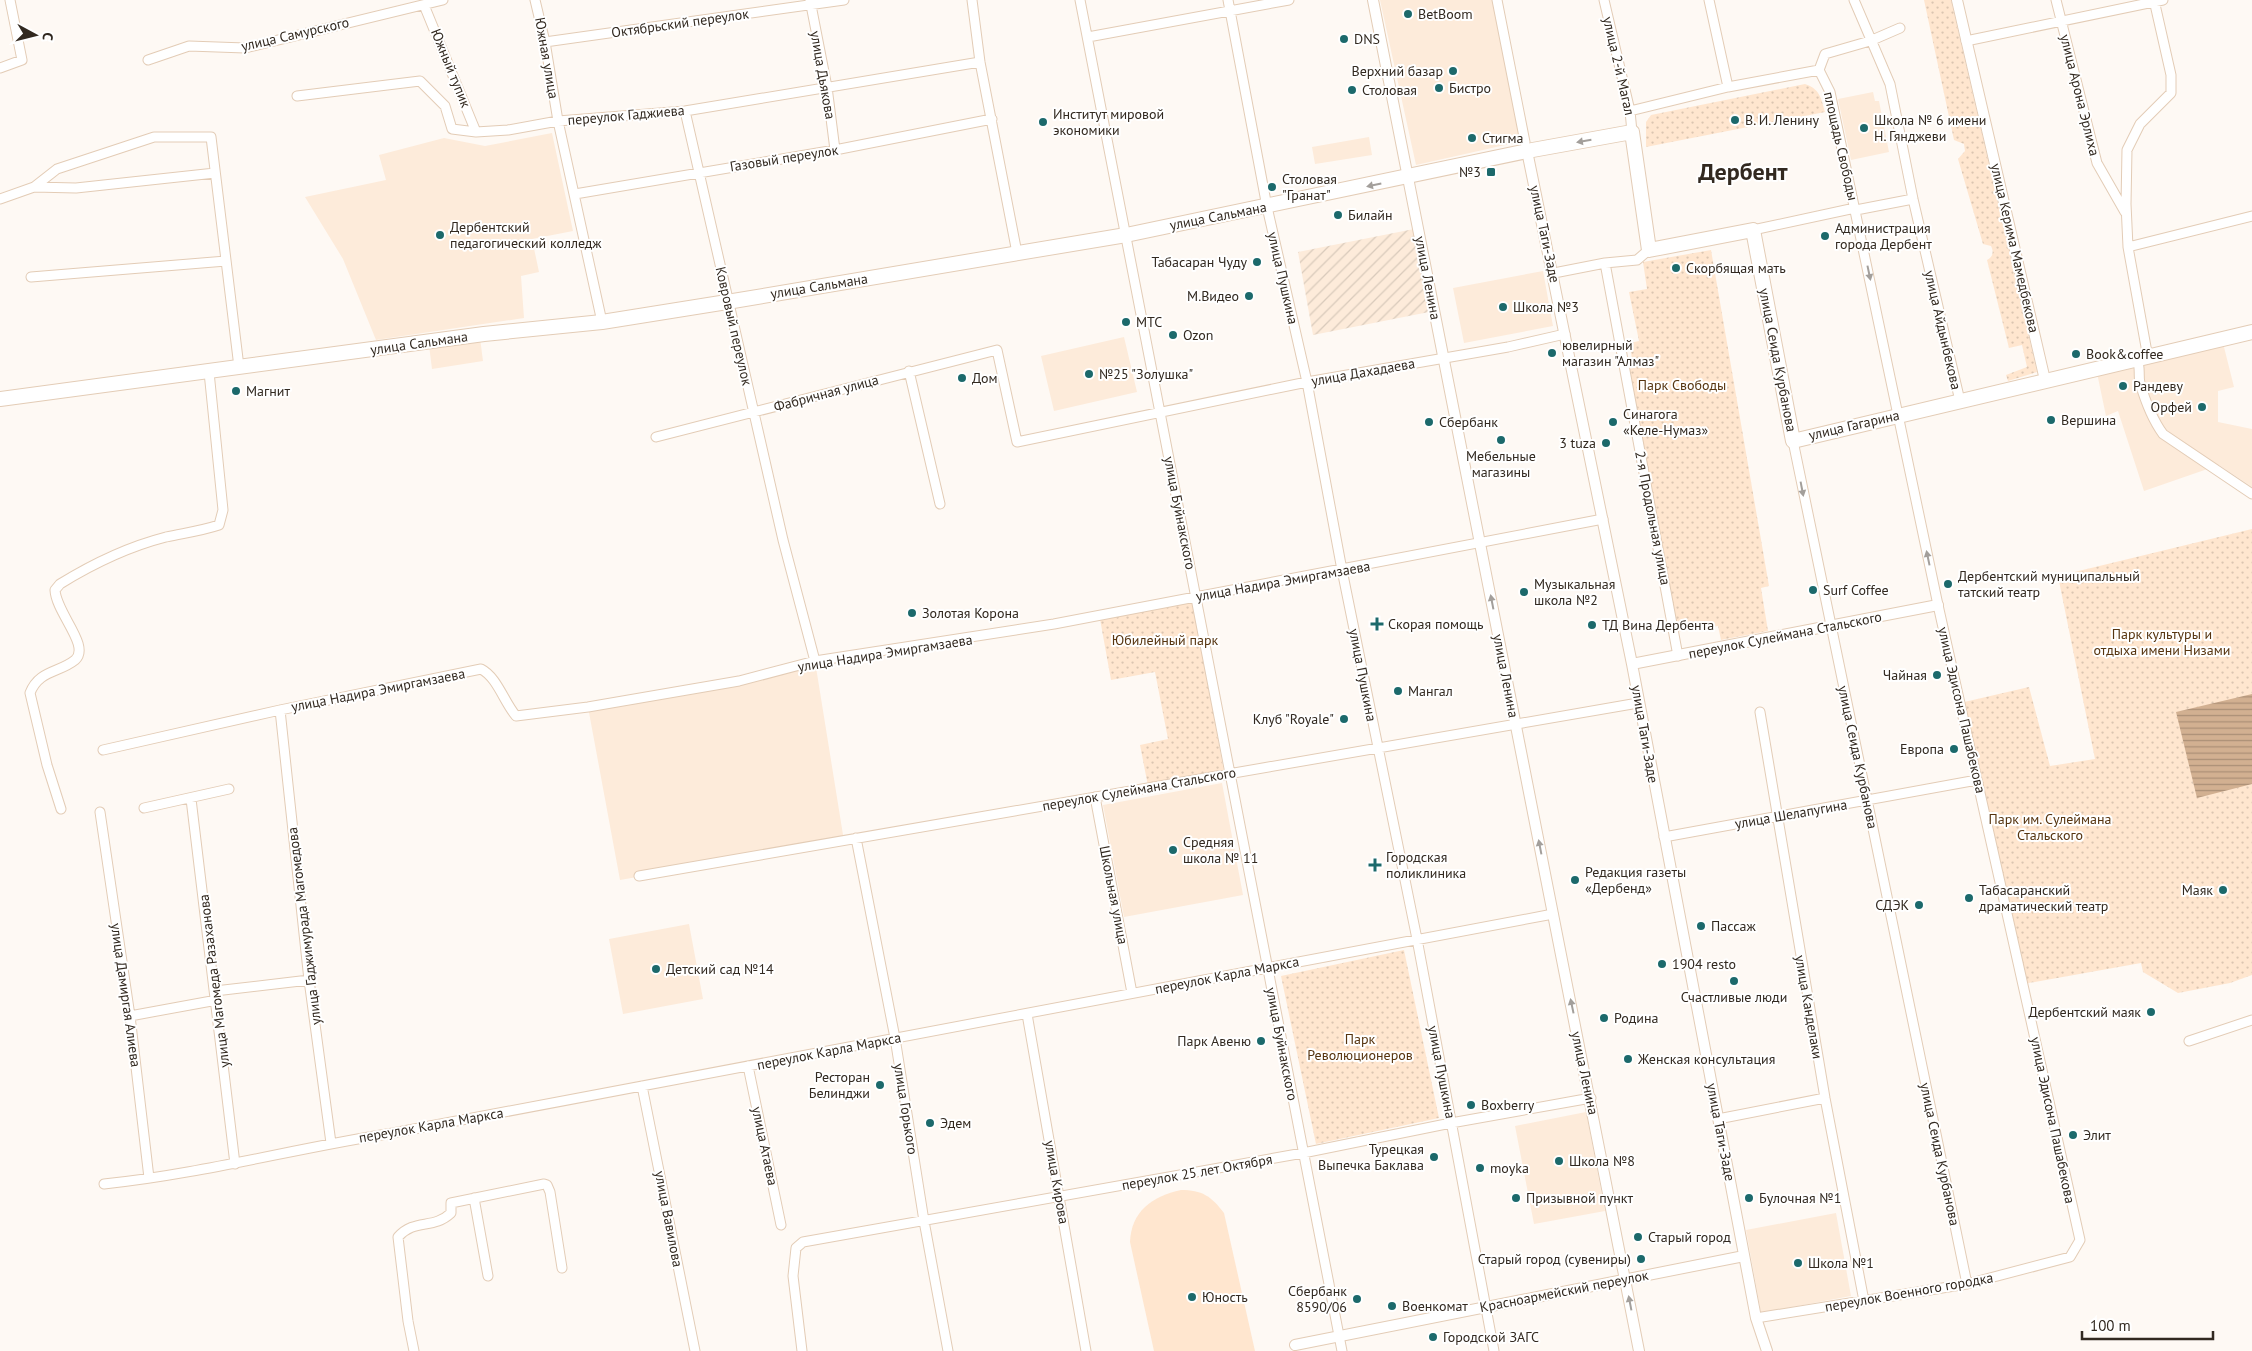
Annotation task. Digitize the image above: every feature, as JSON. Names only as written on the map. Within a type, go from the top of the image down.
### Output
[{"type":"main road","name":"улица Сальмана","points":[[0,399],[484,334],[602,322],[727,302],[1126,235],[1408,177],[1526,147],[1632,132]]},
{"type":"main road","points":[[1632,132],[1650,249]]},
{"type":"main road","name":"улица Гагарина","points":[[1755,229],[1795,438],[1898,415]]},
{"type":"main road","name":"площадь Свободы","points":[[1650,249],[1755,229]]},
{"type":"main road","name":"улица Сеида Курбанова","points":[[1755,229],[1793,441]]},
{"type":"main road","name":"улица Гагарина","points":[[1960,400],[2143,359],[2252,331]]},
{"type":"main road","name":"улица Гагарина","points":[[1793,441],[2045,380],[2143,359]]},
{"type":"street","points":[[0,68],[22,60],[10,0]]},
{"type":"street","name":"улица Самурского","points":[[148,60],[188,46],[245,48],[443,0]]},
{"type":"street","name":"Южная улица","points":[[535,0],[545,42],[558,121],[602,322]]},
{"type":"street","name":"Октябрьский переулок","points":[[545,42],[810,2],[844,0]]},
{"type":"street","points":[[972,0],[980,62],[1017,253]]},
{"type":"street","name":"улица Буйнакского","points":[[1080,0],[1342,1351]]},
{"type":"street","name":"улица Пушкина","points":[[1228,0],[1267,207],[1307,382],[1342,570],[1417,939],[1494,1351]]},
{"type":"street","points":[[1088,37],[1289,0]]},
{"type":"street","name":"улица Ленина","points":[[1373,0],[1640,1351]]},
{"type":"street","name":"улица Таги-Заде","points":[[1497,0],[1632,664],[1756,1318],[1767,1351]]},
{"type":"street","name":"улица 2-й Магал","points":[[1604,0],[1630,111],[1632,132]]},
{"type":"street","points":[[1709,0],[1728,87]]},
{"type":"street","name":"улица Айдынбекова","points":[[1854,0],[1890,84],[1913,199],[1960,400]]},
{"type":"street","name":"улица Керима Мамедбекова","points":[[1957,0],[2045,380]]},
{"type":"street","name":"улица Арона Эрлиха","points":[[2056,0],[2097,164],[2126,214]]},
{"type":"street","points":[[1966,41],[2157,1],[2171,75],[2171,94],[2140,124],[2127,150],[2126,214],[2128,247],[2143,359],[2140,366],[2140,381],[2155,423],[2163,434],[2252,494]]},
{"type":"street","name":"улица Дьякова","points":[[810,2],[827,87],[835,150]]},
{"type":"street","name":"Южный тупик","points":[[424,5],[476,132]]},
{"type":"street","points":[[1630,111],[1728,87],[1819,70],[1825,54],[1870,41],[1900,28]]},
{"type":"street","name":"переулок Гаджиева","points":[[297,96],[420,81],[445,106],[452,129],[476,132],[508,130],[558,121],[685,110],[980,62]]},
{"type":"street","name":"площадь Свободы","points":[[1755,229],[1856,209],[1830,92],[1819,70]]},
{"type":"street","name":"Ковровый переулок","points":[[685,110],[727,302],[755,413],[783,540],[815,661]]},
{"type":"street","name":"Газовый переулок","points":[[575,194],[835,150],[992,119]]},
{"type":"street","points":[[0,199],[34,187],[58,169],[154,137],[210,137],[240,367]]},
{"type":"street","points":[[34,187],[76,188],[215,173]]},
{"type":"street","points":[[1856,209],[1913,199]]},
{"type":"street","name":"улица Эдисона Пашабекова","points":[[1856,209],[1938,605],[2080,1240]]},
{"type":"street","points":[[2128,247],[2252,216]]},
{"type":"street","points":[[1554,273],[1605,263],[1636,260],[1650,249]]},
{"type":"street","points":[[31,277],[226,261]]},
{"type":"street","name":"2-я Продольная улица","points":[[1605,263],[1678,656]]},
{"type":"street","name":"улица Дахадаева","points":[[997,350],[1017,442],[1161,414],[1307,382],[1508,347],[1565,334]]},
{"type":"street","name":"Фабричная улица","points":[[656,437],[755,413],[834,390],[997,350]]},
{"type":"street","points":[[909,371],[940,504]]},
{"type":"street","points":[[61,809],[46,765],[30,693],[34,682],[74,660],[80,653],[80,644],[55,601],[55,590],[60,584],[106,557],[166,537],[200,532],[219,525],[223,510],[209,372]]},
{"type":"street","name":"улица Сеида Курбанова","points":[[1793,441],[1967,1284]]},
{"type":"street","name":"улица Надира Эмиргамзаева","points":[[103,750],[280,710],[481,669],[488,672],[507,706],[516,716],[524,716],[739,681],[815,661],[977,638],[1480,544],[1603,519]]},
{"type":"street","name":"переулок Сулеймана Стальского","points":[[1632,664],[1938,605]]},
{"type":"street","name":"переулок Сулеймана Стальского","points":[[639,876],[1638,703]]},
{"type":"street","name":"улица Гаджимурада Магомедова","points":[[280,710],[309,980],[331,1142]]},
{"type":"street","name":"улица Канделаки","points":[[1760,712],[1825,1098],[1864,1301]]},
{"type":"street","name":"улица Шелапугина","points":[[1664,837],[1977,780]]},
{"type":"street","points":[[144,808],[229,789]]},
{"type":"street","name":"Школьная улица","points":[[1095,797],[1132,993]]},
{"type":"street","name":"улица Магомеда Разаханова","points":[[191,799],[217,1000],[235,1164]]},
{"type":"street","name":"улица Дамиргая Алиева","points":[[100,812],[130,1016],[148,1178]]},
{"type":"street","name":"улица Горького","points":[[856,838],[895,1038],[924,1221],[948,1351]]},
{"type":"street","name":"переулок Карла Маркса","points":[[104,1184],[235,1164],[331,1142],[393,1133],[1553,914]]},
{"type":"street","points":[[215,991],[309,980]]},
{"type":"street","points":[[130,1016],[217,1000]]},
{"type":"street","name":"улица Кирова","points":[[1027,1014],[1086,1351]]},
{"type":"street","points":[[2189,1041],[2252,1020]]},
{"type":"street","name":"улица Атаева","points":[[748,1066],[781,1225]]},
{"type":"street","name":"улица Вавилова","points":[[642,1086],[695,1351]]},
{"type":"street","name":"переулок 25 лет Октября","points":[[802,1351],[793,1276],[796,1248],[802,1242],[1304,1153],[1451,1123],[1591,1098]]},
{"type":"street","points":[[1718,1119],[1825,1098]]},
{"type":"street","points":[[414,1351],[399,1256],[398,1237],[406,1228],[442,1221],[451,1213],[451,1203],[544,1184],[548,1185],[562,1268]]},
{"type":"street","points":[[474,1198],[488,1276]]},
{"type":"street","name":"переулок Военного городка","points":[[1756,1318],[1967,1284],[2070,1257],[2080,1240]]},
{"type":"street","name":"Красноармейский переулок","points":[[1295,1345],[1625,1278],[1744,1256]]},
{"type":"shaded area","points":[[1380,0],[1494,0],[1523,141],[1416,165]]},
{"type":"shaded area","name":"Школа № 6 имени Н. Гянджеви","points":[[1873,92],[1875,101],[1879,101],[1889,152],[1851,160],[1838,99]]},
{"type":"shaded area","name":"Дербентский педагогический колледж","points":[[552,133],[573,231],[532,239],[539,272],[521,276],[524,318],[376,340],[343,259],[305,197],[386,180],[379,155],[444,138],[485,146]]},
{"type":"shaded area","points":[[1369,137],[1372,155],[1315,164],[1312,147]]},
{"type":"shaded area","points":[[1414,229],[1429,312],[1313,335],[1298,252]]},
{"type":"shaded area","name":"Школа №3","points":[[1543,271],[1553,326],[1464,343],[1453,288]]},
{"type":"shaded area","name":"№25 \"Золушка\"","points":[[1124,337],[1137,392],[1054,411],[1041,356]]},
{"type":"shaded area","points":[[480,338],[483,361],[432,369],[429,345]]},
{"type":"shaded area","points":[[2223,343],[2234,387],[2218,391],[2218,422],[2252,429],[2252,487],[2219,465],[2144,491],[2118,411],[2106,416],[2097,373]]},
{"type":"shaded area","points":[[815,661],[844,841],[620,880],[588,707]]},
{"type":"shaded area","points":[[2252,694],[2252,784],[2197,798],[2176,712]]},
{"type":"shaded area","name":"Средняя школа № 11","points":[[1222,783],[1243,895],[1124,917],[1103,805]]},
{"type":"shaded area","name":"Детский сад №14","points":[[689,924],[703,999],[623,1014],[609,939]]},
{"type":"shaded area","name":"Школа №8","points":[[1586,1112],[1605,1211],[1534,1224],[1515,1126]]},
{"type":"shaded area","name":"Школа №1","points":[[1836,1213],[1851,1296],[1761,1313],[1746,1230]]},
{"type":"green space","points":[[1924,0],[1951,0],[2037,372],[2008,381],[2006,375],[2027,367],[2022,345],[2009,348],[1987,260],[1992,256],[1992,250],[1991,246],[1983,244],[1958,159],[1965,151],[1964,144],[1954,140]]},
{"type":"green space","points":[[1805,84],[1817,91],[1825,112],[1646,147],[1646,122],[1651,115]]},
{"type":"green space","name":"Парк Свободы","points":[[1711,250],[1769,586],[1761,588],[1768,631],[1721,640],[1718,626],[1675,632],[1626,370],[1633,368],[1630,343],[1639,341],[1629,292],[1647,289],[1643,262]]},
{"type":"green space","name":"Парк культуры и отдыха имени Низами","points":[[2252,529],[2252,975],[2230,983],[2178,993],[2143,972],[2141,963],[2023,984],[1960,703],[2029,687],[2050,766],[2095,759],[2058,576]]},
{"type":"green space","name":"Юбилейный парк","points":[[1193,602],[1224,772],[1148,786],[1140,745],[1168,739],[1155,672],[1111,680],[1100,619]]},
{"type":"green space","name":"Парк Революционеров","points":[[1404,950],[1439,1118],[1316,1144],[1281,976]]},
{"type":"green space","name":"Юность","points":[[1181,1190],[1195,1191],[1206,1195],[1224,1213],[1255,1351],[1154,1351],[1130,1242],[1131,1231],[1139,1214],[1152,1201]]},
{"type":"place","name":"BetBoom","points":[[1408,14]]},
{"type":"place","name":"DNS","points":[[1344,39]]},
{"type":"place","name":"Верхний базар","points":[[1453,71]]},
{"type":"place","name":"Бистро","points":[[1439,88]]},
{"type":"place","name":"Столовая","points":[[1352,90]]},
{"type":"place","name":"В. И. Ленину","points":[[1735,120]]},
{"type":"place","name":"Институт мировой экономики","points":[[1043,122]]},
{"type":"place","name":"Школа № 6 имени Н. Гянджеви","points":[[1864,128]]},
{"type":"place","name":"Стигма","points":[[1472,138]]},
{"type":"place","name":"№3","points":[[1491,172]]},
{"type":"place","name":"Столовая \"Гранат\"","points":[[1272,187]]},
{"type":"place","name":"Билайн","points":[[1338,215]]},
{"type":"place","name":"Дербентский педагогический колледж","points":[[440,235]]},
{"type":"place","name":"Администрация города Дербент","points":[[1825,236]]},
{"type":"place","name":"Табасаран Чуду","points":[[1257,262]]},
{"type":"place","name":"Скорбящая мать","points":[[1676,268]]},
{"type":"place","name":"М.Видео","points":[[1249,296]]},
{"type":"place","name":"Школа №3","points":[[1503,307]]},
{"type":"place","name":"МТС","points":[[1126,322]]},
{"type":"place","name":"Ozon","points":[[1173,335]]},
{"type":"place","name":"ювелирный магазин \"Алмаз\"","points":[[1552,353]]},
{"type":"place","name":"Book&coffee","points":[[2076,354]]},
{"type":"place","name":"№25 \"Золушка\"","points":[[1089,374]]},
{"type":"place","name":"Дом","points":[[962,378]]},
{"type":"place","name":"Рандеву","points":[[2123,386]]},
{"type":"place","name":"Магнит","points":[[236,391]]},
{"type":"place","name":"Орфей","points":[[2202,407]]},
{"type":"place","name":"Вершина","points":[[2051,420]]},
{"type":"place","name":"Сбербанк","points":[[1429,422]]},
{"type":"place","name":"Синагога «Келе-Нумаз»","points":[[1613,422]]},
{"type":"place","name":"Мебельные магазины","points":[[1501,440]]},
{"type":"place","name":"3 tuza","points":[[1606,443]]},
{"type":"place","name":"Дербентский муниципальный татский театр","points":[[1948,584]]},
{"type":"place","name":"Surf Coffee","points":[[1813,590]]},
{"type":"place","name":"Музыкальная школа №2","points":[[1524,592]]},
{"type":"place","name":"Золотая Корона","points":[[912,613]]},
{"type":"place","name":"Скорая помощь","points":[[1377,624]]},
{"type":"place","name":"ТД Вина Дербента","points":[[1592,625]]},
{"type":"place","name":"Чайная","points":[[1937,675]]},
{"type":"place","name":"Мангал","points":[[1398,691]]},
{"type":"place","name":"Клуб \"Royale\"","points":[[1344,719]]},
{"type":"place","name":"Европа","points":[[1954,749]]},
{"type":"place","name":"Средняя школа № 11","points":[[1173,850]]},
{"type":"place","name":"Городская поликлиника","points":[[1375,865]]},
{"type":"place","name":"Редакция газеты «Дербенд»","points":[[1575,880]]},
{"type":"place","name":"Маяк","points":[[2223,890]]},
{"type":"place","name":"Табасаранский драматический театр","points":[[1969,898]]},
{"type":"place","name":"СДЭК","points":[[1919,905]]},
{"type":"place","name":"Пассаж","points":[[1701,926]]},
{"type":"place","name":"1904 resto","points":[[1662,964]]},
{"type":"place","name":"Детский сад №14","points":[[656,969]]},
{"type":"place","name":"Счастливые люди","points":[[1734,981]]},
{"type":"place","name":"Дербентский маяк","points":[[2151,1012]]},
{"type":"place","name":"Родина","points":[[1604,1018]]},
{"type":"place","name":"Парк Авеню","points":[[1261,1041]]},
{"type":"place","name":"Женская консультация","points":[[1628,1059]]},
{"type":"place","name":"Ресторан Белинджи","points":[[880,1085]]},
{"type":"place","name":"Boxberry","points":[[1471,1105]]},
{"type":"place","name":"Эдем","points":[[930,1123]]},
{"type":"place","name":"Элит","points":[[2073,1135]]},
{"type":"place","name":"Турецкая Выпечка Баклава","points":[[1434,1157]]},
{"type":"place","name":"Школа №8","points":[[1559,1161]]},
{"type":"place","name":"moyka","points":[[1480,1168]]},
{"type":"place","name":"Призывной пункт","points":[[1516,1198]]},
{"type":"place","name":"Булочная №1","points":[[1749,1198]]},
{"type":"place","name":"Старый город","points":[[1638,1237]]},
{"type":"place","name":"Старый город (сувениры)","points":[[1641,1259]]},
{"type":"place","name":"Школа №1","points":[[1798,1263]]},
{"type":"place","name":"Юность","points":[[1192,1297]]},
{"type":"place","name":"Сбербанк 8590/06","points":[[1357,1299]]},
{"type":"place","name":"Военкомат","points":[[1392,1306]]},
{"type":"place","name":"Городской ЗАГС","points":[[1433,1337]]},
{"type":"district","name":"Дербент","points":[[1743,171]]},
{"type":"park label","name":"Парк им. Сулеймана Стальского","points":[[2050,828]]}]
